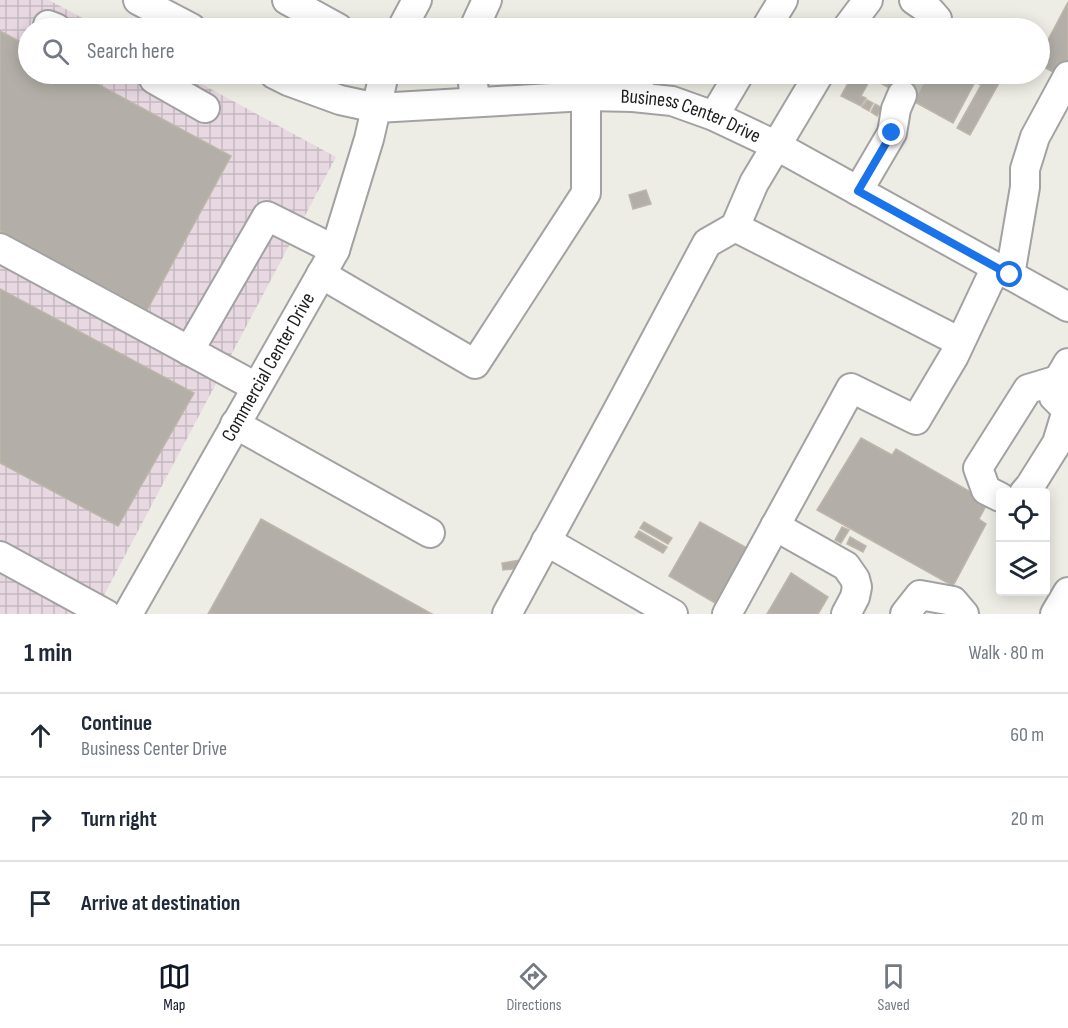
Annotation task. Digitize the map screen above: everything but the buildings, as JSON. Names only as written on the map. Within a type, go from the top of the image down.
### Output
[{"type":"street","points":[[138,0],[169,18]]},
{"type":"street","points":[[287,0],[320,18]]},
{"type":"street","points":[[407,18],[417,0]]},
{"type":"street","points":[[479,18],[487,0]]},
{"type":"street","points":[[772,18],[783,0]]},
{"type":"street","points":[[854,18],[868,0]]},
{"type":"street","points":[[914,0],[936,18]]},
{"type":"street","points":[[727,614],[851,388],[916,420],[1003,271],[1025,187],[1025,169],[1031,148],[1068,76]]},
{"type":"street","points":[[166,84],[205,108]]},
{"type":"street","name":"Business Center Drive","points":[[296,84],[340,100],[376,108],[586,96],[638,85],[672,101],[714,116],[777,146],[1068,307]]},
{"type":"street","name":"Commercial Center Drive","points":[[128,614],[328,262],[369,139],[382,84]]},
{"type":"street","points":[[473,84],[475,101]]},
{"type":"street","points":[[714,116],[728,84]]},
{"type":"street","points":[[507,614],[707,243],[735,227],[754,183],[813,84]]},
{"type":"street","points":[[858,191],[892,133],[896,109],[902,95]]},
{"type":"street","points":[[189,351],[267,216],[328,262],[475,364],[586,194],[586,96]]},
{"type":"street","points":[[735,227],[960,342]]},
{"type":"street","points":[[0,248],[256,387]]},
{"type":"street","points":[[1028,488],[1057,443],[1067,410],[1054,397],[1063,372]]},
{"type":"street","points":[[996,495],[986,490],[978,468],[1028,389],[1063,372]]},
{"type":"street","points":[[235,424],[430,532]]},
{"type":"street","points":[[775,526],[846,566],[855,579],[857,587],[855,597],[846,614]]},
{"type":"street","points":[[546,541],[673,614]]},
{"type":"street","points":[[0,556],[106,614]]},
{"type":"street","points":[[1056,614],[1068,592]]},
{"type":"street","points":[[904,614],[920,595],[953,601],[964,614]]},
{"type":"shaded area","points":[[0,0],[49,0],[82,18],[18,18],[18,84],[201,84],[336,157],[94,614],[0,614]]},
{"type":"tunnel","points":[[902,95],[908,84]]},
{"type":"route","points":[[892,133],[858,191],[1010,275]]}]
